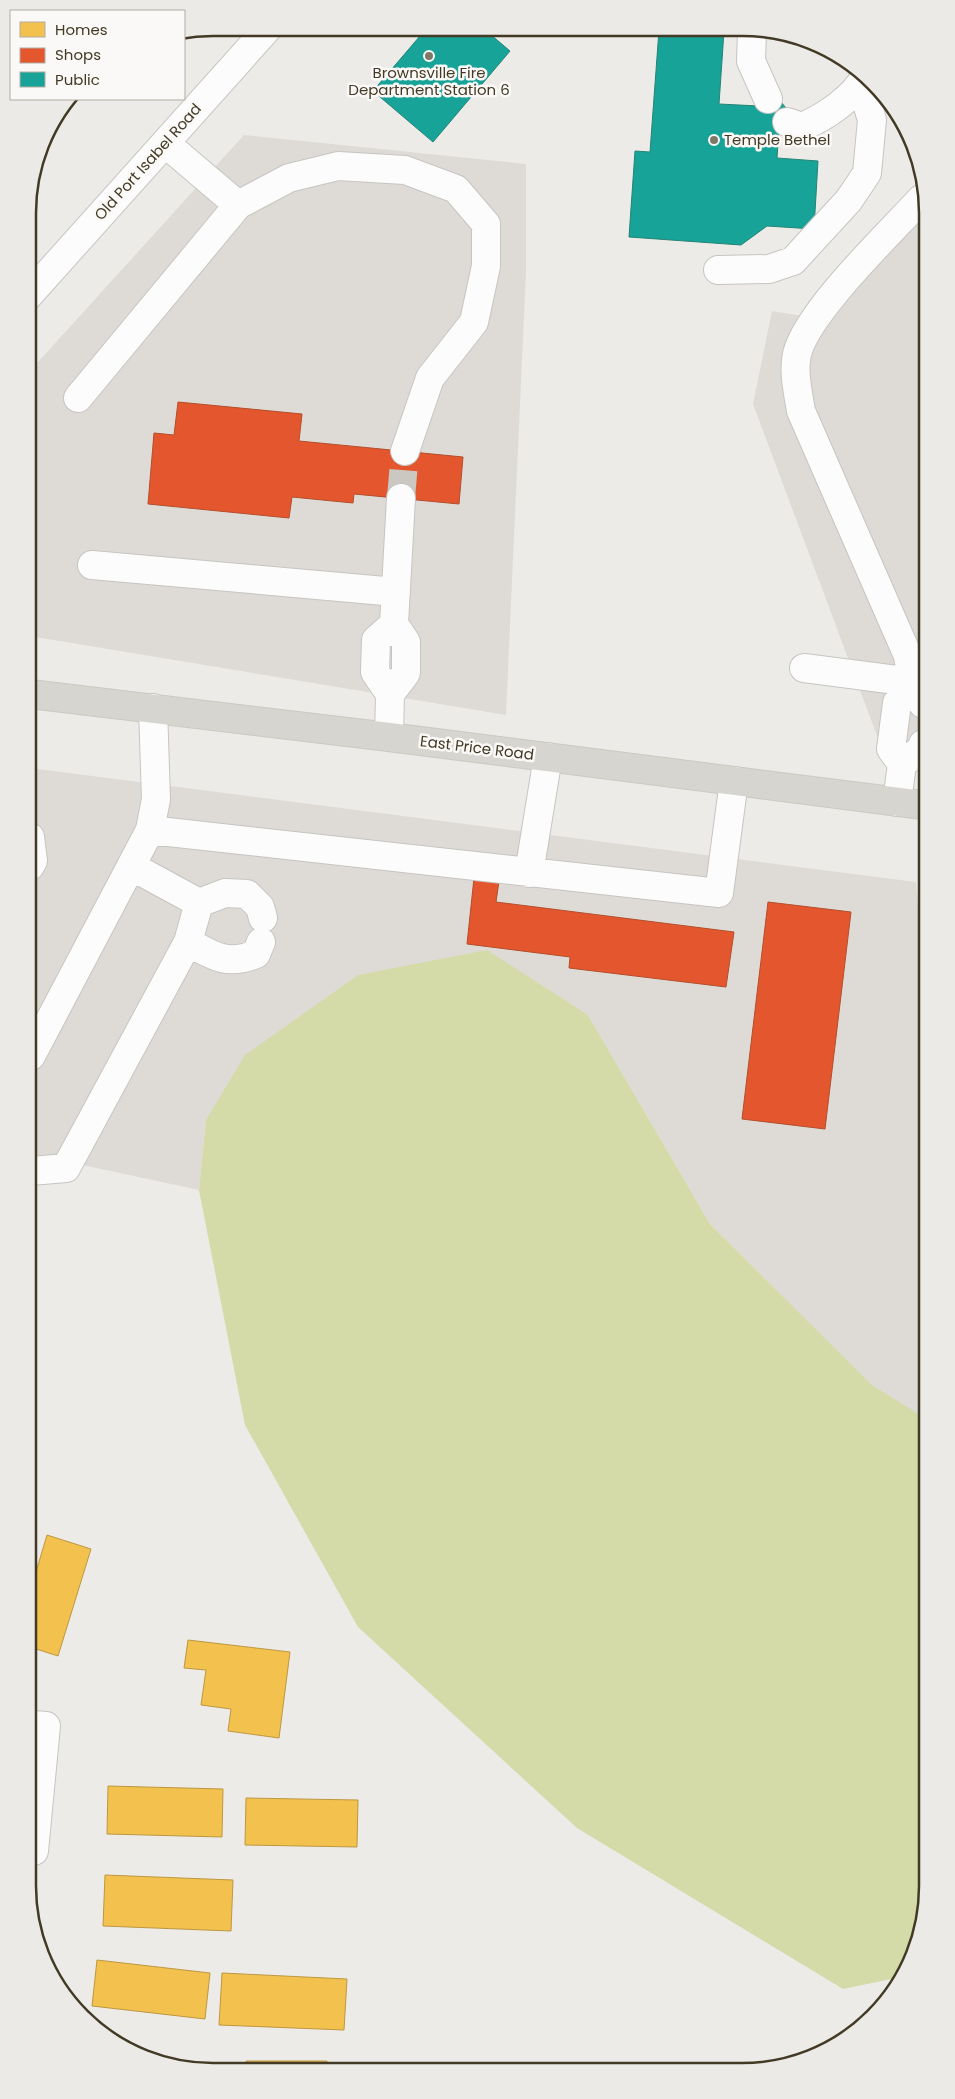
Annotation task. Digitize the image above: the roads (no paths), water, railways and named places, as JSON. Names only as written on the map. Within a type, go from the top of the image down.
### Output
[{"type":"main road","name":"East Price Road","points":[[36,697],[153,708],[910,803]]},
{"type":"street","name":"Old Port Isabel Road","points":[[36,287],[260,37]]},
{"type":"street","points":[[752,37],[751,61],[768,99]]},
{"type":"street","points":[[787,122],[802,127],[821,119],[861,82]]},
{"type":"street","points":[[718,270],[769,269],[793,260],[849,200],[868,173],[872,120],[864,85]]},
{"type":"street","points":[[165,143],[238,205]]},
{"type":"street","points":[[78,398],[238,205],[288,178],[338,166],[405,170],[456,189],[486,224],[486,266],[474,322],[430,378],[404,451]]},
{"type":"street","points":[[916,692],[908,656],[802,411],[797,386],[797,354],[810,324],[841,286],[918,202]]},
{"type":"street","points":[[389,737],[390,694],[375,672],[376,640],[394,624],[401,498]]},
{"type":"street","points":[[92,565],[396,592]]},
{"type":"street","points":[[804,668],[916,692]]},
{"type":"street","points":[[910,803],[902,764],[891,749],[897,703],[916,692]]},
{"type":"street","points":[[36,1046],[150,830],[156,799],[153,708]]},
{"type":"street","points":[[902,764],[919,751]]},
{"type":"street","points":[[529,873],[548,757]]},
{"type":"street","points":[[150,830],[719,893],[734,781]]},
{"type":"street","points":[[131,866],[198,903],[225,893],[247,894],[260,906],[262,930],[256,954],[240,960],[216,958],[188,942]]},
{"type":"street","points":[[36,1171],[66,1168],[188,942],[198,903]]},
{"type":"street","points":[[36,1725],[46,1726],[36,1830]]},
{"type":"tunnel","points":[[401,498],[405,451]]},
{"type":"place","name":"Brownsville Fire Department Station 6","points":[[429,56]]},
{"type":"place","name":"Temple Bethel","points":[[714,140]]}]
